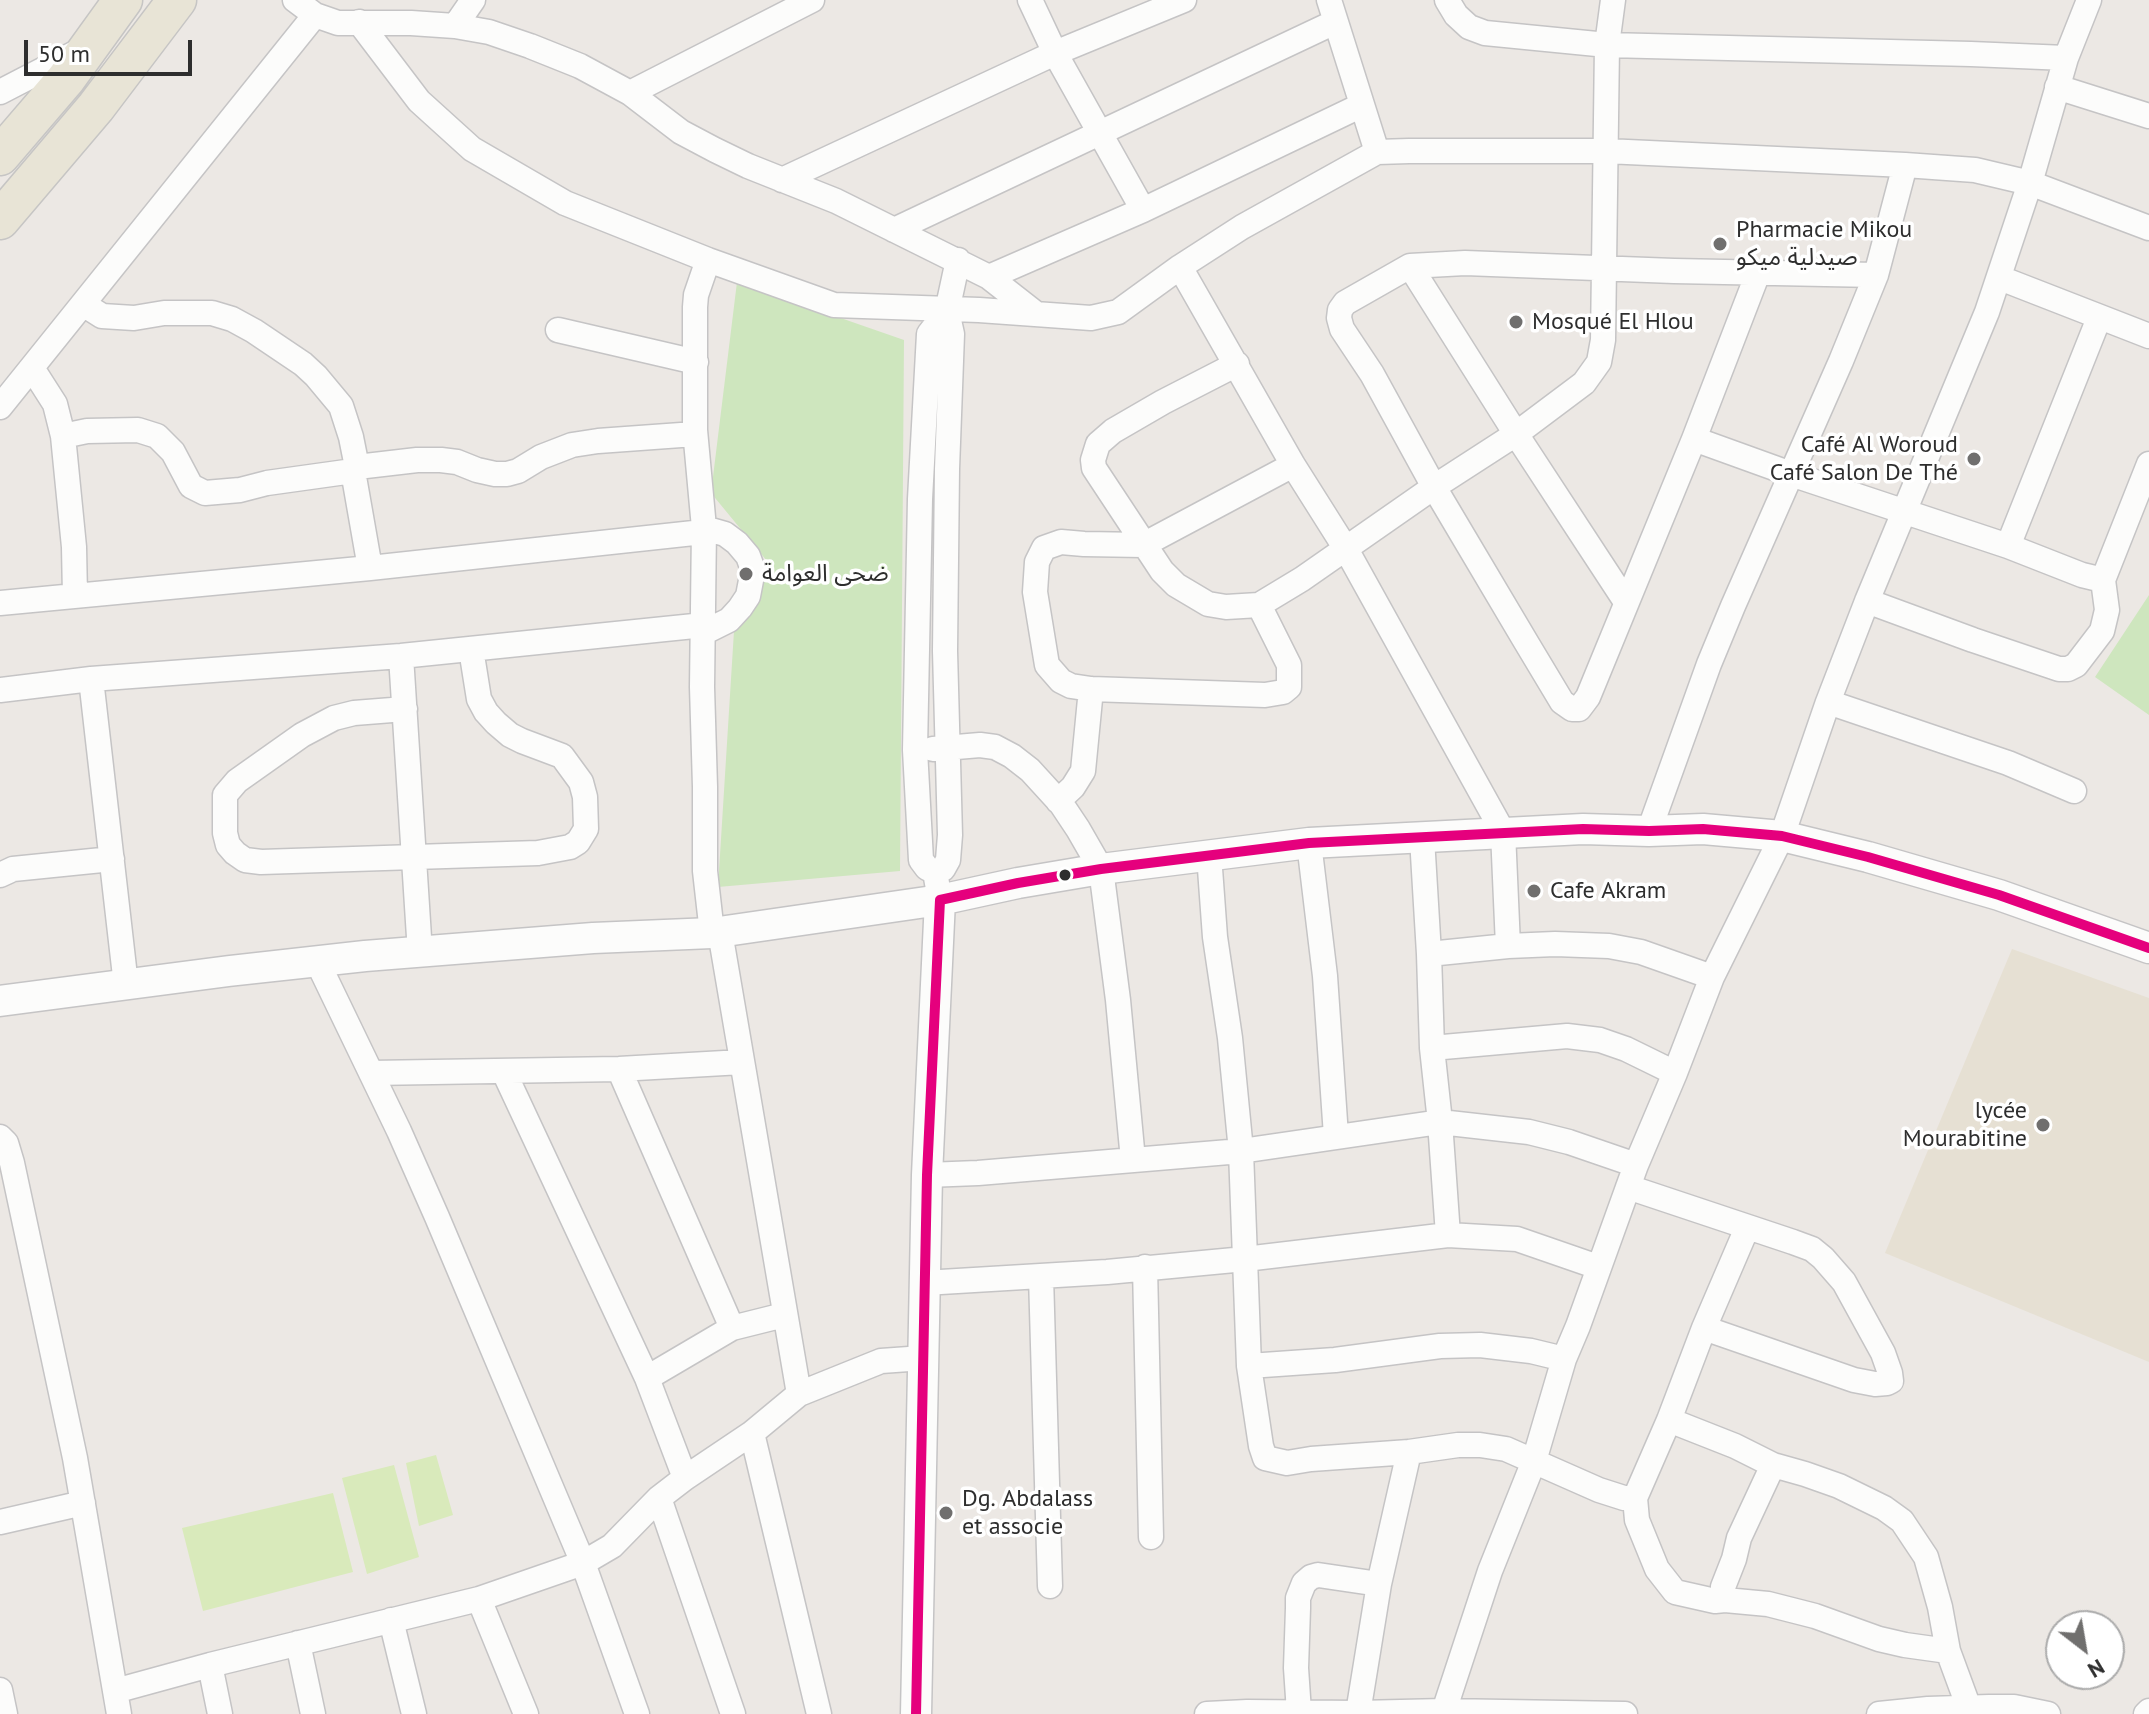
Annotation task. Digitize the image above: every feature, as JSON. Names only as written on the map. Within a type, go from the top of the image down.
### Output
[{"type":"main road","points":[[0,156],[66,79],[123,0]]},
{"type":"main road","points":[[0,220],[96,107],[177,0]]},
{"type":"street","points":[[295,0],[315,15],[338,23],[455,26],[489,32],[580,66],[630,93],[681,132],[737,161],[836,201],[958,260],[989,277],[1035,313]]},
{"type":"street","points":[[455,26],[473,0]]},
{"type":"street","points":[[630,93],[812,0]]},
{"type":"street","points":[[1030,0],[1055,53],[1143,210]]},
{"type":"street","points":[[782,180],[1055,53],[1184,0]]},
{"type":"street","points":[[1447,0],[1456,15],[1469,27],[1485,33],[1607,45],[2066,58]]},
{"type":"street","points":[[1237,364],[1113,431],[1098,444],[1094,453],[1094,468],[1162,571],[1176,585],[1208,604],[1226,607],[1259,605],[1302,579],[1516,434],[1584,383],[1599,362],[1603,340],[1607,45],[1613,0]]},
{"type":"street","points":[[1444,1711],[1490,1571],[1534,1461],[1564,1359],[1632,1176],[1712,977],[1782,836],[1867,601],[2000,278],[2066,58],[2089,0]]},
{"type":"street","points":[[894,230],[1100,133],[1332,11],[1377,152]]},
{"type":"street","points":[[0,407],[315,15]]},
{"type":"street","points":[[359,22],[419,101],[472,149],[565,203],[708,260],[834,305],[1091,318],[1118,312],[1180,267],[1279,206],[1377,152],[1606,151],[1975,170],[2030,183],[2149,228]]},
{"type":"street","points":[[1,85],[92,45]]},
{"type":"street","points":[[2057,87],[2149,116]]},
{"type":"street","points":[[989,277],[1143,210],[1362,105]]},
{"type":"street","points":[[1649,831],[1715,650],[1876,275],[1905,165]]},
{"type":"street","points":[[708,260],[696,295],[695,434],[704,530],[702,687],[705,871],[742,1062],[799,1394]]},
{"type":"street","points":[[916,1714],[924,1283],[938,886],[948,860],[950,835],[945,651],[952,334],[947,311],[958,260]]},
{"type":"street","points":[[1758,273],[1588,697],[1579,709],[1570,708],[1559,697],[1434,487],[1372,374],[1342,329],[1340,310],[1345,303],[1410,266],[1465,263],[1876,275]]},
{"type":"street","points":[[1410,266],[1626,602]]},
{"type":"street","points":[[1180,267],[1293,465],[1346,549],[1503,832],[1508,946]]},
{"type":"street","points":[[2000,278],[2149,336]]},
{"type":"street","points":[[83,304],[102,316],[134,318],[187,312],[212,313],[254,331],[303,364],[341,406],[346,420],[370,568]]},
{"type":"street","points":[[938,886],[921,860],[915,750],[920,499],[929,334],[947,311]]},
{"type":"street","points":[[2008,546],[2099,318]]},
{"type":"street","points":[[558,330],[696,362]]},
{"type":"street","points":[[32,368],[55,404],[63,436],[74,547],[75,596]]},
{"type":"street","points":[[63,436],[102,430],[151,433],[169,446],[191,486],[205,493],[240,490],[417,460],[457,462],[477,470],[507,474],[572,445],[695,434]]},
{"type":"street","points":[[1694,439],[2103,580]]},
{"type":"street","points":[[1867,601],[1973,640],[2059,669],[2068,669],[2076,665],[2102,631],[2107,610],[2103,580],[2149,464]]},
{"type":"street","points":[[1259,605],[1289,665],[1289,687],[1283,692],[1265,695],[1071,686],[1061,681],[1047,665],[1035,592],[1037,562],[1044,548],[1053,543],[1143,545],[1293,465]]},
{"type":"street","points":[[0,603],[370,568],[704,530],[725,534],[737,543],[748,556],[753,570],[748,596],[740,608],[729,620],[703,629],[91,679],[0,690]]},
{"type":"street","points":[[405,709],[354,713],[334,718],[302,735],[231,787],[225,795],[224,806],[228,845],[245,860],[261,862],[538,853],[558,850],[578,842],[586,829],[581,782],[562,756],[510,735],[486,712],[479,699],[471,649]]},
{"type":"street","points":[[401,656],[420,953]]},
{"type":"street","points":[[91,679],[126,985]]},
{"type":"street","points":[[1058,801],[1073,787],[1083,771],[1091,689]]},
{"type":"street","points":[[1828,702],[2008,763],[2074,791]]},
{"type":"street","points":[[915,750],[980,745],[995,747],[1012,756],[1030,770],[1058,801],[1101,869],[1118,1000],[1133,1160]]},
{"type":"street","points":[[0,1001],[317,961],[593,938],[716,932],[938,886],[1018,883],[1101,869],[1309,843],[1583,829],[1703,829],[1782,836],[1999,895],[2149,948]]},
{"type":"street","points":[[1422,838],[1432,1048],[1448,1235]]},
{"type":"street","points":[[1309,843],[1325,976],[1336,1136]]},
{"type":"street","points":[[1209,855],[1215,937],[1230,1038],[1241,1151],[1249,1366],[1265,1458],[1287,1463],[1480,1445],[1506,1449],[1599,1490],[1635,1498]]},
{"type":"street","points":[[4,868],[112,859]]},
{"type":"street","points":[[1429,954],[1508,946],[1609,946],[1641,952],[1712,977]]},
{"type":"street","points":[[317,961],[437,1217],[583,1563],[637,1714]]},
{"type":"street","points":[[1432,1048],[1567,1036],[1600,1040],[1675,1073]]},
{"type":"street","points":[[371,1073],[619,1069],[742,1062]]},
{"type":"street","points":[[619,1069],[732,1328]]},
{"type":"street","points":[[504,1072],[647,1378],[685,1478]]},
{"type":"street","points":[[927,1175],[1241,1151],[1440,1122],[1529,1132],[1569,1142],[1632,1176],[1747,1228],[1812,1249],[1835,1269],[1883,1353],[1890,1382],[1875,1384],[1854,1380],[1704,1328]]},
{"type":"street","points":[[0,1134],[12,1163],[75,1458],[117,1702],[210,1665],[479,1599],[583,1563],[612,1546],[659,1498],[752,1433],[799,1394],[881,1361],[923,1358]]},
{"type":"street","points":[[1747,1228],[1635,1498],[1637,1520],[1657,1569],[1675,1592],[1715,1601],[1768,1604],[1815,1616],[1879,1639],[1948,1651]]},
{"type":"street","points":[[924,1283],[1107,1272],[1448,1235],[1517,1239],[1598,1267]]},
{"type":"street","points":[[1145,1267],[1151,1537]]},
{"type":"street","points":[[1041,1276],[1050,1586]]},
{"type":"street","points":[[647,1378],[732,1328],[784,1315]]},
{"type":"street","points":[[1249,1366],[1335,1360],[1440,1346],[1480,1345],[1531,1351],[1564,1359]]},
{"type":"street","points":[[1669,1420],[1773,1465],[1839,1486],[1884,1508],[1902,1521],[1926,1557],[1948,1651],[1982,1709]]},
{"type":"street","points":[[752,1433],[819,1714]]},
{"type":"street","points":[[1358,1713],[1379,1584],[1409,1452]]},
{"type":"street","points":[[1725,1600],[1723,1587],[1739,1538],[1773,1465]]},
{"type":"street","points":[[659,1498],[733,1714]]},
{"type":"street","points":[[0,1522],[83,1503]]},
{"type":"street","points":[[1299,1712],[1296,1668],[1298,1598],[1304,1583],[1318,1575],[1379,1584]]},
{"type":"street","points":[[479,1599],[526,1714]]},
{"type":"street","points":[[391,1620],[414,1714]]},
{"type":"street","points":[[298,1643],[313,1714]]},
{"type":"street","points":[[210,1665],[220,1714]]},
{"type":"street","points":[[0,1690],[5,1714]]},
{"type":"street","points":[[1879,1714],[1928,1709],[2014,1707],[2048,1714]]},
{"type":"street","points":[[1207,1714],[1444,1711],[1625,1714]]},
{"type":"shaded area","name":"lycée Mourabitine","points":[[2012,949],[2149,998],[2149,1362],[1885,1253]]},
{"type":"green space","points":[[737,282],[904,340],[900,871],[718,887],[734,631],[752,609],[767,561],[711,493]]},
{"type":"green space","points":[[2149,595],[2149,715],[2095,677]]},
{"type":"green space","points":[[436,1455],[453,1515],[419,1526],[406,1463]]},
{"type":"green space","points":[[394,1465],[419,1557],[367,1574],[342,1478]]},
{"type":"green space","points":[[333,1493],[353,1572],[203,1611],[182,1528]]},
{"type":"transit line","points":[[940,900],[1101,869],[1309,843],[1583,829],[1703,829],[1782,836],[1868,857],[1999,895],[2149,948]]},
{"type":"transit line","points":[[916,1714],[927,1175],[940,900]]},
{"type":"place","name":"Pharmacie Mikou صيدلية ميكو","points":[[1720,244]]},
{"type":"place","name":"Mosqué El Hlou","points":[[1516,322]]},
{"type":"place","name":"Café Al Woroud Café Salon De Thé","points":[[1974,459]]},
{"type":"place","name":"ضحى العوامة","points":[[746,574]]},
{"type":"place","name":"Cafe Akram","points":[[1534,891]]},
{"type":"place","name":"lycée Mourabitine","points":[[2043,1125]]},
{"type":"place","name":"Dg. Abdalass et associe","points":[[946,1513]]}]
